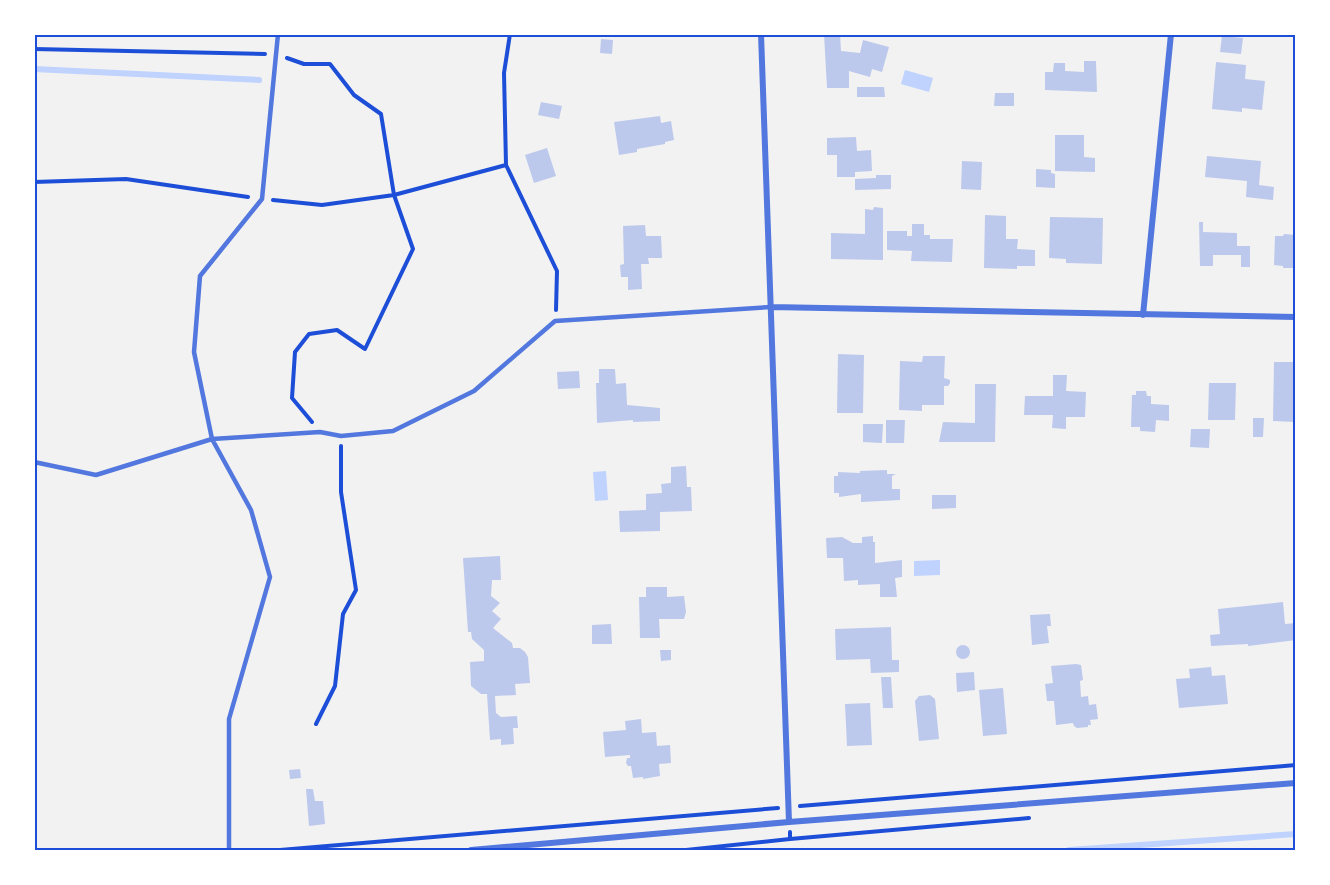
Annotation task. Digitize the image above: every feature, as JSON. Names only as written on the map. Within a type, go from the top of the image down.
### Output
[{"type":"street","points":[[761,34],[789,822]]},
{"type":"street","points":[[1143,315],[1171,34]]},
{"type":"street","points":[[771,307],[1296,317]]},
{"type":"street","points":[[471,850],[789,822],[1296,783]]},
{"type":"lane","points":[[229,850],[229,719],[270,577],[251,510],[212,439],[194,352],[200,276],[262,199],[278,34]]},
{"type":"lane","points":[[34,462],[96,475],[212,439],[320,432],[341,436],[393,431],[474,391],[555,321],[771,307]]},
{"type":"path","points":[[510,34],[504,73],[506,165],[558,271],[555,321]]},
{"type":"path","points":[[34,49],[276,54],[304,64],[330,64],[354,95],[381,114],[394,195],[413,249],[365,349],[337,330],[309,334],[295,352],[292,398],[320,432]]},
{"type":"path","points":[[34,182],[126,178],[262,199],[322,205],[394,195],[506,165]]},
{"type":"path","points":[[316,724],[334,686],[343,614],[356,590],[341,492],[341,436]]},
{"type":"path","points":[[686,850],[790,839]]},
{"type":"water","points":[[905,70],[933,78],[929,92],[901,84]]},
{"type":"water","points":[[606,471],[608,500],[595,501],[593,472]]},
{"type":"water","points":[[940,560],[940,575],[914,576],[914,561]]},
{"type":"building","points":[[824,34],[840,34],[841,51],[860,53],[863,40],[889,47],[882,72],[872,69],[870,77],[849,71],[849,88],[827,88]]},
{"type":"building","points":[[1222,36],[1243,38],[1241,54],[1220,52]]},
{"type":"building","points":[[601,39],[613,40],[612,54],[600,53]]},
{"type":"building","points":[[1084,61],[1096,61],[1097,92],[1045,90],[1045,72],[1053,72],[1054,63],[1065,63],[1065,71],[1084,72]]},
{"type":"building","points":[[1216,62],[1246,65],[1245,79],[1265,81],[1262,110],[1242,108],[1242,112],[1212,109]]},
{"type":"building","points":[[857,87],[884,87],[885,97],[857,97]]},
{"type":"building","points":[[995,93],[1014,93],[1014,106],[994,106]]},
{"type":"building","points":[[541,102],[562,106],[559,119],[538,115]]},
{"type":"building","points":[[660,116],[661,123],[671,121],[674,140],[637,149],[637,152],[619,155],[614,122]]},
{"type":"building","points":[[1055,135],[1084,135],[1084,157],[1095,158],[1095,172],[1055,171]]},
{"type":"building","points":[[856,137],[857,151],[871,150],[872,171],[855,172],[855,177],[837,177],[837,155],[827,155],[827,138]]},
{"type":"building","points":[[547,148],[556,176],[534,183],[525,155]]},
{"type":"building","points":[[1207,156],[1261,161],[1259,185],[1274,187],[1273,200],[1246,197],[1247,181],[1205,177]]},
{"type":"building","points":[[962,161],[982,162],[981,190],[961,189]]},
{"type":"building","points":[[1036,169],[1051,170],[1051,173],[1055,174],[1055,188],[1036,187]]},
{"type":"building","points":[[876,175],[891,175],[891,189],[855,190],[855,179],[876,178]]},
{"type":"building","points":[[874,207],[883,208],[883,260],[831,259],[831,233],[865,234],[865,209],[873,210]]},
{"type":"building","points":[[985,215],[1006,216],[1006,239],[1018,239],[1017,249],[1035,250],[1035,266],[1017,266],[1017,269],[984,268]]},
{"type":"building","points":[[1050,217],[1103,218],[1102,264],[1066,263],[1066,259],[1049,258]]},
{"type":"building","points":[[1199,222],[1203,222],[1203,232],[1237,233],[1237,246],[1250,246],[1250,267],[1241,267],[1241,255],[1213,255],[1213,266],[1200,266]]},
{"type":"building","points":[[912,224],[924,224],[924,235],[930,235],[930,239],[953,239],[952,262],[911,261],[912,251],[887,250],[887,231],[907,231],[907,236],[912,236]]},
{"type":"building","points":[[645,225],[646,236],[661,236],[662,258],[648,258],[649,264],[641,264],[642,289],[628,290],[628,277],[621,277],[620,265],[624,264],[623,226]]},
{"type":"building","points":[[1296,235],[1296,268],[1274,265],[1275,236]]},
{"type":"building","points":[[838,354],[864,355],[863,413],[837,413]]},
{"type":"building","points":[[923,356],[945,356],[944,378],[950,380],[950,383],[944,386],[944,405],[922,405],[922,411],[899,410],[900,361],[922,362]]},
{"type":"building","points":[[1274,362],[1296,362],[1296,422],[1273,421]]},
{"type":"building","points":[[599,369],[615,369],[616,384],[626,383],[627,405],[660,408],[660,421],[633,422],[633,420],[597,423],[596,383],[599,383]]},
{"type":"building","points":[[579,371],[580,388],[558,389],[557,372]]},
{"type":"building","points":[[1053,375],[1067,375],[1066,391],[1086,392],[1085,417],[1066,417],[1066,429],[1052,428],[1053,415],[1024,415],[1025,396],[1053,396]]},
{"type":"building","points":[[1209,383],[1236,383],[1235,420],[1208,420]]},
{"type":"building","points":[[975,384],[996,384],[995,442],[939,442],[943,422],[975,423]]},
{"type":"building","points":[[1136,391],[1146,391],[1147,396],[1151,396],[1151,404],[1169,405],[1169,421],[1156,420],[1155,432],[1140,431],[1140,427],[1131,427],[1132,395],[1136,395]]},
{"type":"building","points":[[1253,418],[1264,418],[1263,437],[1253,437]]},
{"type":"building","points":[[886,420],[905,420],[904,443],[886,443]]},
{"type":"building","points":[[863,424],[883,424],[882,443],[863,442]]},
{"type":"building","points":[[1191,429],[1210,429],[1209,448],[1190,447]]},
{"type":"building","points":[[686,466],[687,487],[691,487],[692,511],[660,512],[660,531],[620,532],[619,511],[646,510],[646,494],[662,493],[661,484],[671,483],[671,467]]},
{"type":"building","points":[[887,470],[887,474],[896,474],[892,476],[892,489],[900,489],[900,500],[861,502],[861,494],[839,497],[839,493],[834,493],[834,476],[838,476],[838,472],[860,473],[860,471]]},
{"type":"building","points":[[932,495],[956,495],[956,508],[932,509]]},
{"type":"building","points":[[873,536],[875,563],[902,560],[902,577],[895,578],[897,597],[880,597],[880,584],[858,585],[858,580],[844,581],[843,558],[827,558],[826,538],[842,537],[853,543],[862,543],[862,537]]},
{"type":"building","points":[[500,556],[501,580],[492,580],[491,596],[500,603],[492,611],[501,619],[493,628],[512,643],[513,648],[520,648],[525,652],[528,657],[530,683],[515,684],[516,695],[495,696],[496,713],[501,717],[517,716],[518,728],[513,728],[514,744],[501,745],[501,739],[490,740],[487,694],[481,694],[471,686],[470,662],[484,661],[484,650],[472,639],[471,632],[468,632],[463,558]]},
{"type":"building","points":[[646,587],[667,587],[667,597],[684,596],[686,612],[684,619],[659,619],[660,638],[640,638],[639,597],[646,597]]},
{"type":"building","points":[[1283,602],[1285,624],[1296,623],[1296,640],[1248,646],[1248,644],[1211,646],[1210,635],[1220,634],[1218,609]]},
{"type":"building","points":[[1050,614],[1051,626],[1047,626],[1049,643],[1032,645],[1030,615]]},
{"type":"building","points":[[611,624],[612,644],[592,644],[592,625]]},
{"type":"building","points":[[891,627],[892,660],[899,660],[899,672],[871,673],[870,659],[836,660],[835,629]]},
{"type":"building","points":[[963,645],[968,647],[970,652],[968,657],[963,659],[958,657],[956,652],[958,647]]},
{"type":"building","points":[[660,650],[671,650],[671,660],[661,661]]},
{"type":"building","points":[[1081,665],[1083,680],[1080,681],[1081,697],[1088,696],[1089,705],[1096,704],[1098,719],[1090,720],[1091,725],[1088,727],[1077,728],[1073,723],[1056,725],[1054,701],[1047,701],[1045,684],[1053,683],[1051,666]]},
{"type":"building","points":[[1211,667],[1212,676],[1225,675],[1228,704],[1179,708],[1176,679],[1190,678],[1189,669]]},
{"type":"building","points":[[974,672],[975,690],[957,692],[956,673]]},
{"type":"building","points":[[881,677],[891,677],[893,708],[883,708]]},
{"type":"building","points":[[1003,688],[1007,734],[983,736],[979,690]]},
{"type":"building","points":[[930,695],[935,699],[939,739],[919,741],[915,701],[919,696]]},
{"type":"building","points":[[870,703],[872,745],[847,746],[845,704]]},
{"type":"building","points":[[641,719],[642,733],[656,732],[657,746],[670,745],[671,763],[659,764],[660,776],[633,778],[631,766],[626,763],[630,755],[605,757],[603,732],[626,730],[625,721]]},
{"type":"building","points":[[300,769],[301,778],[290,779],[289,770]]},
{"type":"building","points":[[306,789],[313,789],[315,801],[323,801],[325,824],[309,826]]},
{"type":"waterway","points":[[34,69],[259,80]]},
{"type":"waterway","points":[[1069,850],[1296,834]]}]
